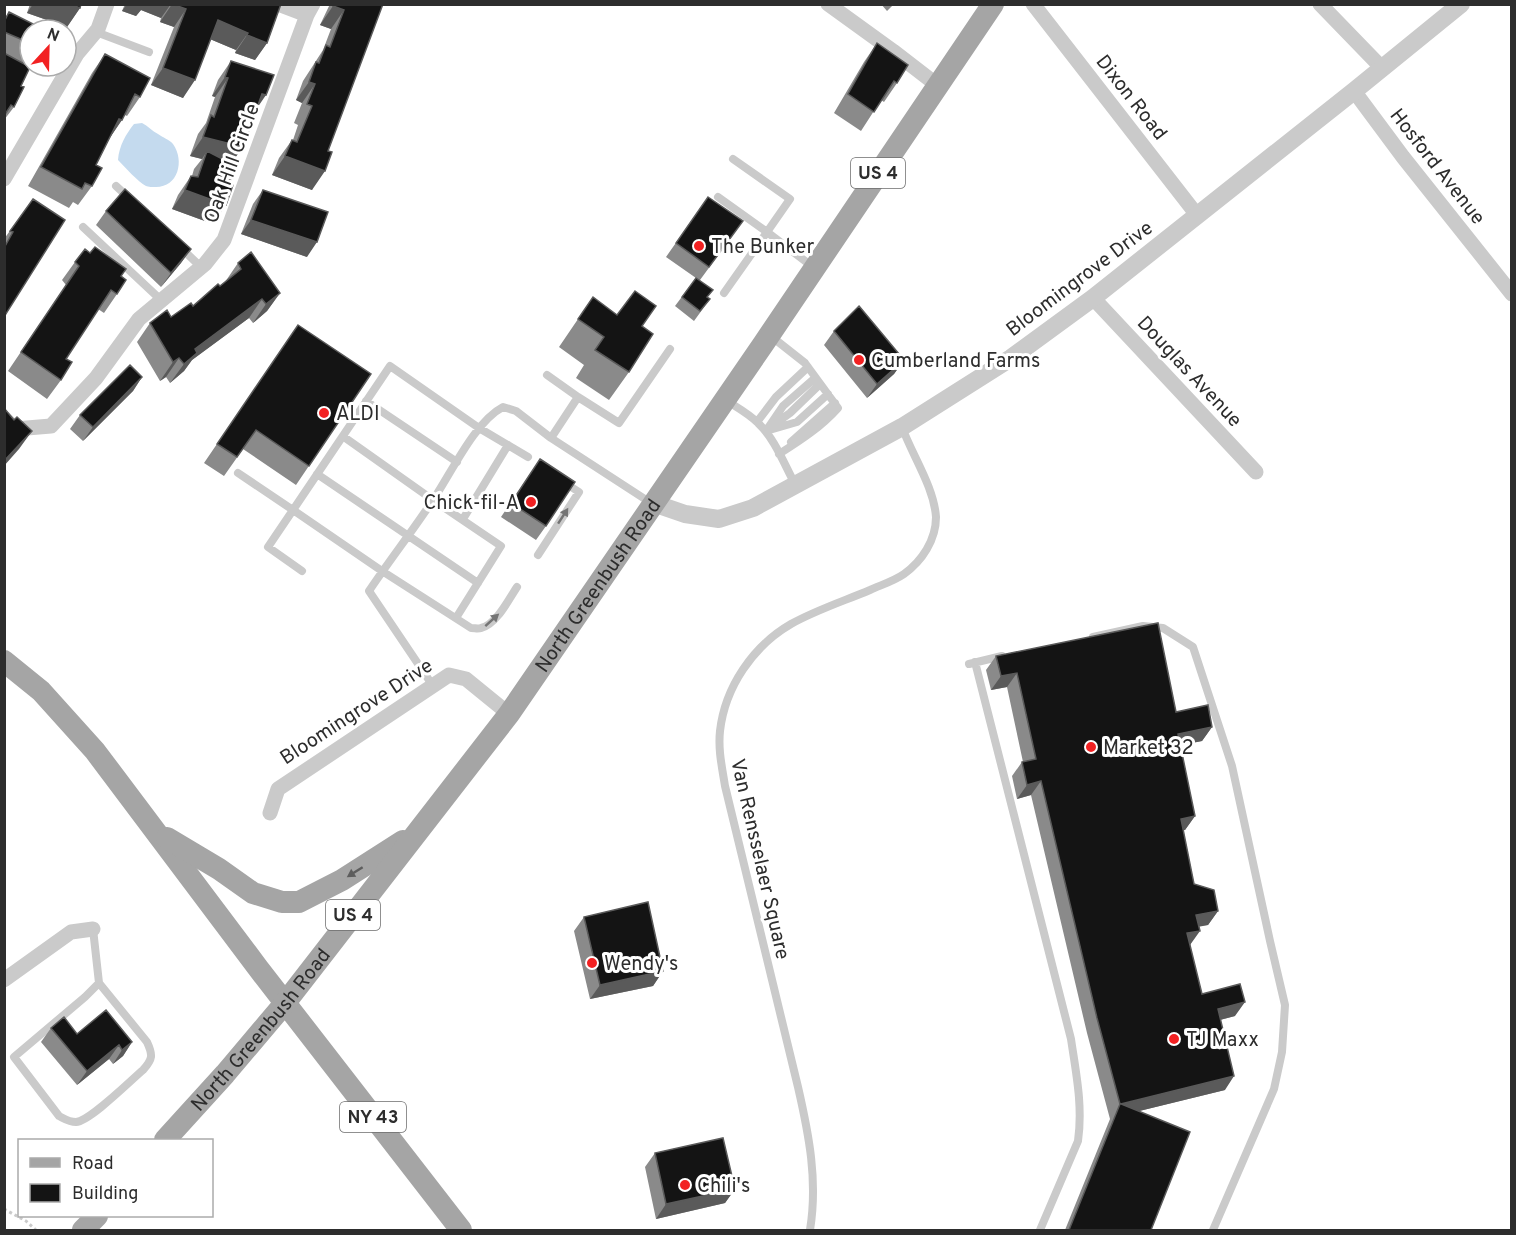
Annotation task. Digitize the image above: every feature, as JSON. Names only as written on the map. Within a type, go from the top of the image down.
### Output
[{"type":"main road","name":"North Greenbush Road","points":[[166,1139],[285,1003],[509,714],[770,335],[993,4]]},
{"type":"main road","name":"NY 43","points":[[4,661],[41,691],[95,751],[258,968],[461,1230]]},
{"type":"main road","points":[[158,833],[219,869],[253,893],[282,902],[299,902],[351,875],[421,828]]},
{"type":"main road","points":[[84,1230],[95,1217]]},
{"type":"street","points":[[78,46],[96,32],[107,4]]},
{"type":"street","name":"Oak Hill Circle","points":[[4,418],[15,429],[51,426],[96,378],[139,319],[201,267],[224,240],[310,10],[278,4]]},
{"type":"street","points":[[828,4],[937,86]]},
{"type":"street","name":"Dixon Road","points":[[1033,4],[1197,215]]},
{"type":"street","points":[[1320,4],[1382,68]]},
{"type":"street","name":"Bloomingrove Drive","points":[[653,504],[685,514],[719,519],[753,508],[902,427],[1011,358],[1093,298],[1461,4]]},
{"type":"street","points":[[4,179],[58,78]]},
{"type":"street","name":"Hosford Avenue","points":[[1354,91],[1410,166],[1512,294]]},
{"type":"street","name":"Douglas Avenue","points":[[1093,298],[1256,472]]},
{"type":"street","name":"Bloomingrove Drive","points":[[270,813],[278,789],[449,675],[465,679],[509,714]]},
{"type":"street","points":[[4,980],[71,933],[93,929]]},
{"type":"lane","points":[[96,32],[149,52]]},
{"type":"lane","points":[[724,293],[790,199],[733,159]]},
{"type":"lane","points":[[116,186],[133,202]]},
{"type":"lane","points":[[717,197],[814,268]]},
{"type":"lane","points":[[83,227],[161,300]]},
{"type":"lane","points":[[176,243],[201,267]]},
{"type":"lane","points":[[770,335],[808,367],[838,408],[809,435],[779,454]]},
{"type":"lane","points":[[548,375],[619,423],[670,349]]},
{"type":"lane","points":[[303,571],[268,547],[390,366],[479,428],[528,457]]},
{"type":"lane","points":[[757,422],[776,397],[808,367]]},
{"type":"lane","points":[[766,431],[783,406],[818,381]]},
{"type":"lane","points":[[766,431],[797,422],[828,394]]},
{"type":"lane","points":[[551,438],[578,397]]},
{"type":"lane","points":[[725,400],[766,431],[795,484]]},
{"type":"lane","points":[[366,401],[457,462]]},
{"type":"lane","points":[[433,686],[369,591],[433,501],[479,428],[493,412],[503,407],[516,411],[551,438],[653,504]]},
{"type":"lane","name":"Van Rensselaer Square","points":[[810,1230],[813,1181],[809,1136],[725,786],[720,753],[720,731],[725,707],[744,667],[772,637],[808,616],[903,574],[916,564],[927,549],[934,534],[936,518],[934,501],[902,427]]},
{"type":"lane","points":[[344,437],[433,501],[501,546],[456,618]]},
{"type":"lane","points":[[463,519],[508,445]]},
{"type":"lane","points":[[238,473],[382,571],[471,628],[483,628],[494,620],[517,587]]},
{"type":"lane","points":[[317,474],[478,583]]},
{"type":"lane","points":[[538,555],[579,492],[564,482]]},
{"type":"lane","points":[[1087,638],[1143,626],[1163,628],[1193,647],[1232,766],[1285,1005],[1282,1052],[1274,1089],[1213,1230]]},
{"type":"lane","points":[[1009,655],[972,663],[1071,1039],[1080,1094],[1078,1141],[1040,1230]]},
{"type":"lane","points":[[93,929],[99,983],[147,1042],[152,1053],[149,1063],[143,1070],[90,1116],[78,1122],[68,1121],[59,1116],[14,1057],[99,983]]},
{"type":"path","points":[[4,1209],[18,1217]]},
{"type":"path","points":[[19,1217],[36,1230]]},
{"type":"water","points":[[142,123],[170,141],[177,151],[179,165],[177,172],[170,183],[164,186],[146,186],[118,160],[121,145],[128,132],[134,124]]},
{"type":"building","points":[[172,4],[281,4],[267,43],[218,20],[195,80],[163,68],[186,9]]},
{"type":"building","points":[[334,4],[383,4],[328,151],[332,152],[325,171],[285,156],[292,140],[297,142],[312,106],[307,104],[315,84],[309,82],[316,62],[319,63],[326,45],[330,47],[344,10],[333,6]]},
{"type":"building","points":[[9,12],[21,18],[18,18],[18,38],[4,32],[4,22]]},
{"type":"building","points":[[877,43],[908,65],[897,83],[894,81],[874,112],[848,94]]},
{"type":"building","points":[[4,53],[18,61],[18,78],[25,78],[21,86],[24,87],[14,107],[11,105],[4,116]]},
{"type":"building","points":[[105,54],[150,78],[140,97],[135,94],[122,120],[119,119],[96,165],[102,168],[92,186],[85,183],[82,189],[41,167]]},
{"type":"building","points":[[231,61],[274,75],[266,95],[262,94],[243,147],[203,137],[211,115],[214,117],[228,78],[225,77]]},
{"type":"building","points":[[207,151],[236,166],[229,184],[233,185],[226,205],[185,190],[191,176],[198,177]]},
{"type":"building","points":[[125,189],[191,249],[171,273],[106,211]]},
{"type":"building","points":[[263,190],[328,212],[317,242],[251,220]]},
{"type":"building","name":"The Bunker","points":[[708,197],[743,221],[709,267],[676,243]]},
{"type":"building","points":[[33,199],[65,220],[4,317],[4,248],[13,232],[10,231]]},
{"type":"building","points":[[95,247],[126,269],[121,276],[126,280],[117,294],[111,290],[66,359],[72,362],[61,380],[21,352],[79,266],[75,262],[85,249],[90,253]]},
{"type":"building","points":[[251,252],[280,293],[266,304],[262,299],[195,349],[197,353],[184,364],[179,358],[173,362],[150,323],[167,310],[171,317],[191,303],[193,306],[218,284],[220,286],[241,269],[238,263]]},
{"type":"building","points":[[696,278],[713,290],[707,297],[710,299],[700,311],[682,297]]},
{"type":"building","points":[[635,291],[656,306],[642,326],[653,334],[629,372],[595,350],[604,337],[578,319],[593,297],[617,315]]},
{"type":"building","points":[[859,306],[904,360],[877,384],[834,331]]},
{"type":"building","points":[[298,325],[371,374],[309,466],[256,430],[237,457],[217,444]]},
{"type":"building","points":[[130,365],[142,377],[93,427],[80,415]]},
{"type":"building","points":[[4,408],[14,420],[17,417],[32,431],[4,461]]},
{"type":"building","points":[[540,459],[575,482],[546,526],[511,503]]},
{"type":"building","points":[[1158,623],[1176,712],[1208,705],[1212,727],[1178,734],[1195,816],[1181,819],[1194,884],[1214,890],[1218,911],[1196,915],[1200,931],[1187,933],[1202,994],[1240,984],[1245,1002],[1218,1009],[1234,1076],[1121,1104],[1190,1132],[1151,1230],[1069,1230],[1120,1104],[1097,1018],[1041,781],[1027,785],[1022,762],[1036,759],[1017,673],[1001,676],[996,656]]},
{"type":"building","points":[[648,902],[663,971],[600,985],[584,917]]},
{"type":"building","points":[[106,1010],[132,1042],[122,1050],[119,1045],[87,1071],[51,1028],[64,1017],[77,1034]]},
{"type":"building","name":"Chili's","points":[[723,1138],[735,1189],[666,1204],[655,1153]]},
{"type":"place","name":"The Bunker","points":[[699,246]]},
{"type":"place","name":"Cumberland Farms","points":[[859,360]]},
{"type":"place","name":"ALDI","points":[[324,413]]},
{"type":"place","name":"Chick-fil-A","points":[[531,502]]},
{"type":"place","name":"Market 32","points":[[1091,747]]},
{"type":"place","name":"Wendy's","points":[[592,963]]},
{"type":"place","name":"TJ Maxx","points":[[1174,1039]]},
{"type":"place","name":"Chili's","points":[[685,1185]]}]
